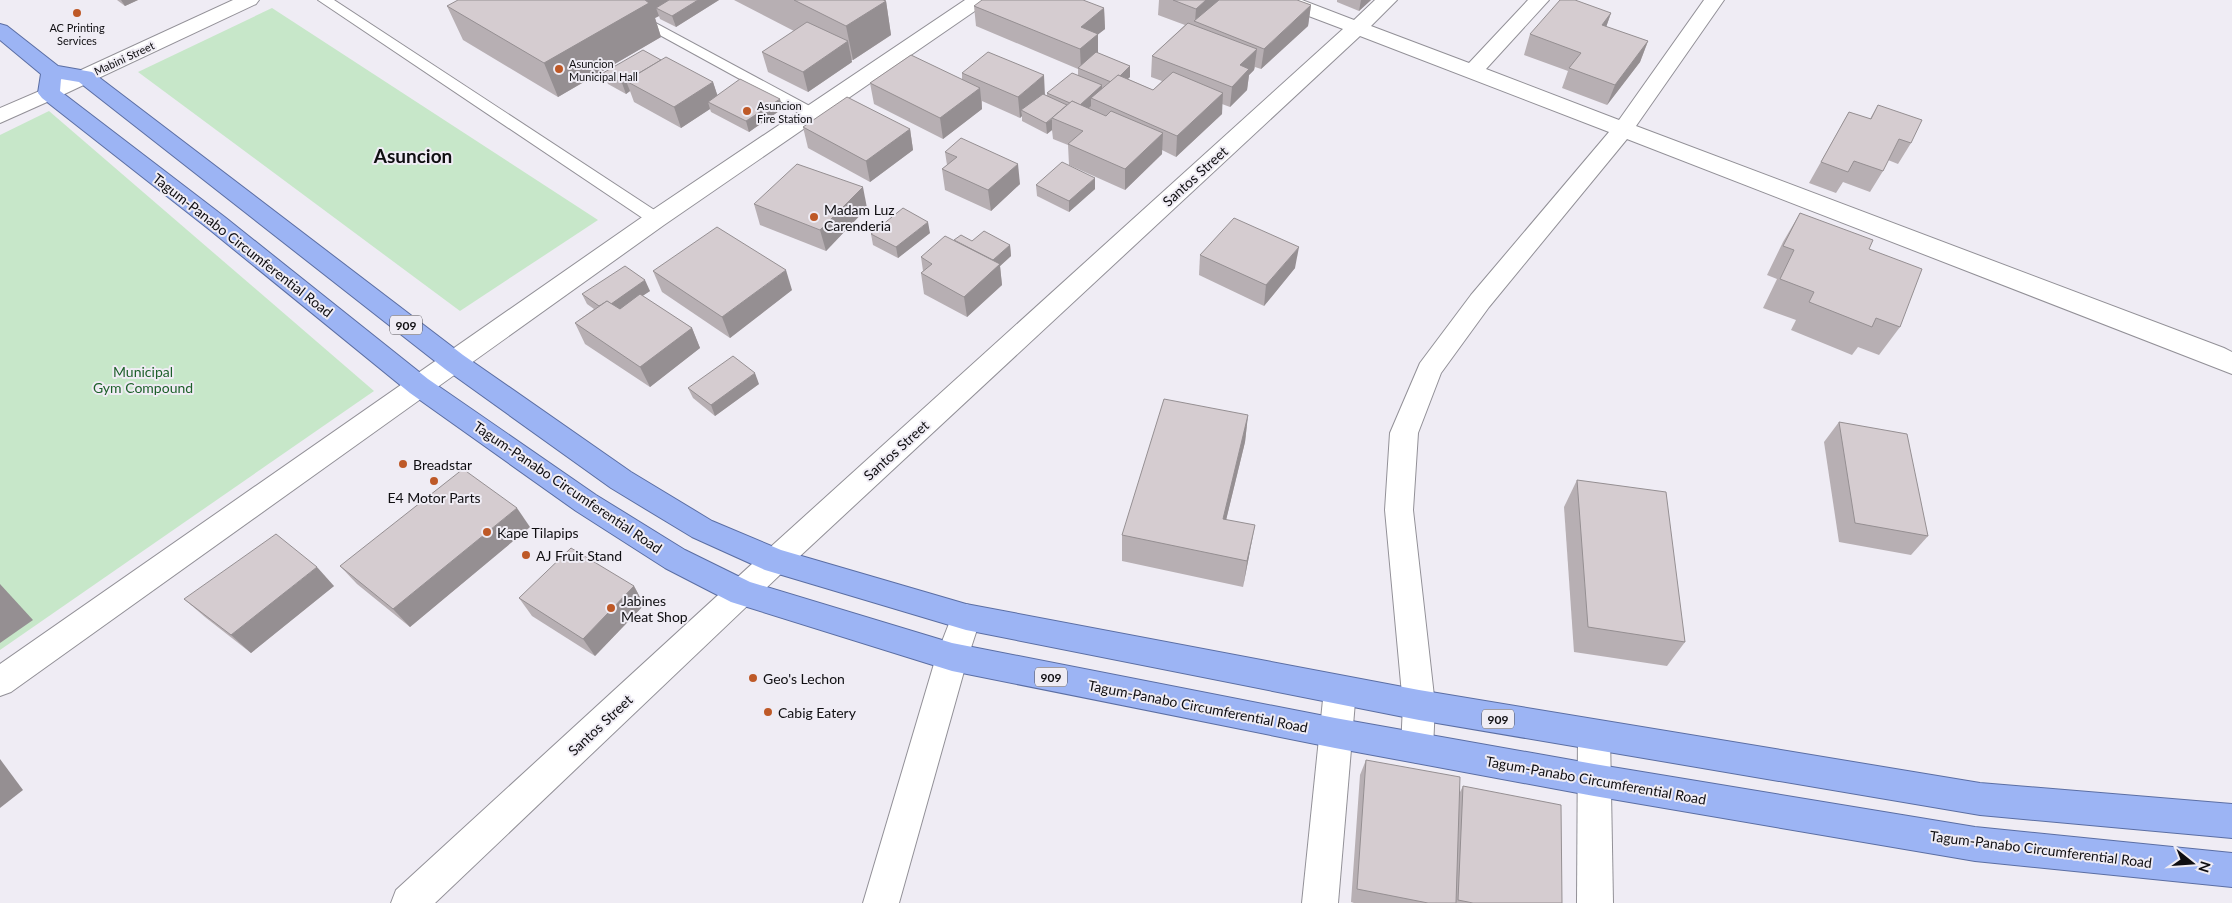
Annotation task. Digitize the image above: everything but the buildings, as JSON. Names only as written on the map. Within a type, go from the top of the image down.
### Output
[{"type":"highway","name":"Tagum-Panabo Circumferential Road","points":[[0,30],[51,83],[218,224],[419,386],[586,503],[675,559],[742,593],[952,657],[1335,733],[1594,780],[1975,844],[2232,870]]},
{"type":"highway","points":[[51,83],[85,76]]},
{"type":"highway","name":"909","points":[[85,76],[454,362],[629,485],[702,529],[775,561],[966,617],[1419,705],[1980,799],[2232,821]]},
{"type":"highway","points":[[218,224],[251,205]]},
{"type":"street","name":"Mabini Street","points":[[85,76],[249,0]]},
{"type":"street","points":[[0,682],[656,219],[978,0]]},
{"type":"street","points":[[1284,0],[2215,355],[2232,364]]},
{"type":"street","name":"Santos Street","points":[[409,903],[775,561],[1387,0]]},
{"type":"street","points":[[1473,71],[1540,0]]},
{"type":"street","points":[[1417,748],[1419,705],[1398,510],[1404,433],[1429,370],[1480,301],[1623,128],[1714,0]]},
{"type":"street","points":[[0,116],[51,83]]},
{"type":"street","points":[[881,903],[952,657],[966,617]]},
{"type":"street","points":[[1320,903],[1340,690]]},
{"type":"street","points":[[1594,735],[1595,903]]},
{"type":"lane","points":[[325,0],[656,219]]},
{"type":"lane","points":[[603,0],[812,113]]},
{"type":"green space","points":[[272,8],[598,220],[460,311],[138,72]]},
{"type":"green space","name":"Municipal Gym Compound","points":[[49,111],[374,391],[0,650],[0,135]]},
{"type":"place","name":"AC Printing Services","points":[[77,13]]},
{"type":"place","name":"Asuncion Municipal Hall","points":[[559,69]]},
{"type":"place","name":"Asuncion Fire Station","points":[[747,111]]},
{"type":"place","name":"Madam Luz Carenderia","points":[[814,217]]},
{"type":"place","name":"Breadstar","points":[[403,464]]},
{"type":"place","name":"E4 Motor Parts","points":[[434,481]]},
{"type":"place","name":"Kape Tilapips","points":[[487,532]]},
{"type":"place","name":"AJ Fruit Stand","points":[[526,555]]},
{"type":"place","name":"Jabines Meat Shop","points":[[611,608]]},
{"type":"place","name":"Geo's Lechon","points":[[753,678]]},
{"type":"place","name":"Cabig Eatery","points":[[768,712]]},
{"type":"district","name":"Asuncion","points":[[413,155]]}]
